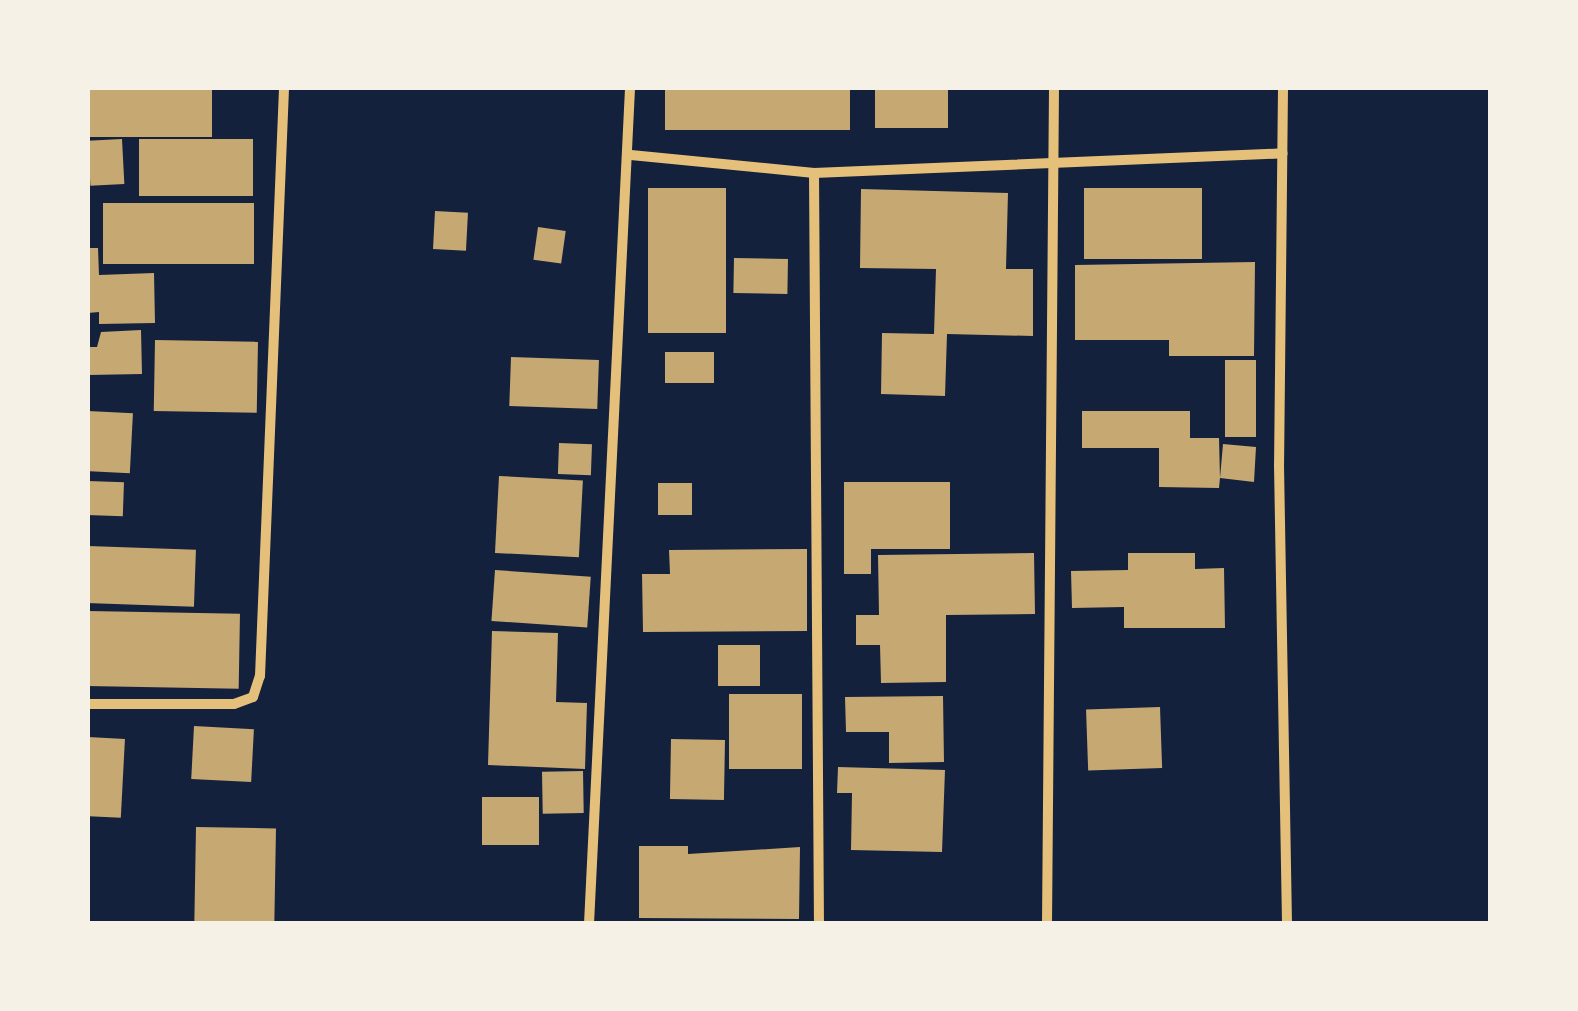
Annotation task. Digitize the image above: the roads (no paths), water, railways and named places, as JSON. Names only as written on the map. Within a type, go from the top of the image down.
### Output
[{"type":"street","points":[[88,704],[234,704],[253,697],[260,676],[284,88]]},
{"type":"street","points":[[589,924],[631,155],[630,88]]},
{"type":"street","points":[[1047,924],[1054,88]]},
{"type":"street","points":[[1283,88],[1279,466],[1287,924]]},
{"type":"street","points":[[631,155],[814,173],[1283,153]]},
{"type":"street","points":[[814,173],[820,924]]}]
